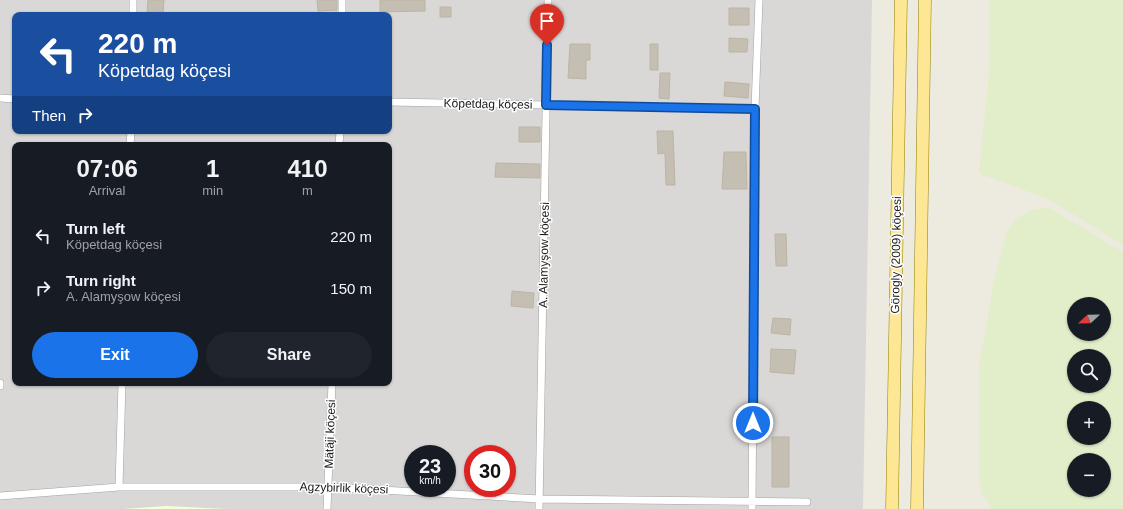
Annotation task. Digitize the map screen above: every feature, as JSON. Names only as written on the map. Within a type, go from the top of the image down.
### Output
[{"type":"main road","name":"Görogly (2009) köçesi","points":[[892,509],[901,0]]},
{"type":"main road","name":"Görogly (2009) köçesi","points":[[917,509],[925,0]]},
{"type":"street","points":[[133,0],[133,12]]},
{"type":"street","points":[[342,0],[342,12]]},
{"type":"street","name":"A. Alamyşow köçesi","points":[[539,509],[548,0]]},
{"type":"street","points":[[753,505],[755,109],[759,0]]},
{"type":"street","points":[[0,98],[12,99]]},
{"type":"street","name":"Köpetdag köçesi","points":[[392,102],[755,109]]},
{"type":"street","points":[[119,487],[122,386]]},
{"type":"street","name":"Mätäji köçesi","points":[[327,509],[332,386]]},
{"type":"street","name":"Agzybirlik köçesi","points":[[0,496],[119,487],[328,486],[539,499],[753,505],[807,502]]},
{"type":"shaded area","points":[[0,0],[872,0],[863,509],[0,509]]},
{"type":"shaded area","points":[[989,0],[1123,0],[1123,245],[1050,200],[982,175],[979,171],[990,63]]},
{"type":"shaded area","points":[[1048,207],[1123,252],[1123,509],[990,509],[989,503],[982,494],[979,479],[979,365],[995,277],[1007,231],[1017,218],[1032,210]]},
{"type":"shaded area","points":[[166,506],[227,509],[123,509]]},
{"type":"building","points":[[148,0],[164,0],[163,12],[147,12]]},
{"type":"building","points":[[317,0],[337,0],[337,10],[318,11]]},
{"type":"building","points":[[380,0],[425,0],[425,11],[380,12]]},
{"type":"building","points":[[440,7],[451,7],[451,17],[440,17]]},
{"type":"building","points":[[729,8],[749,8],[749,25],[729,25]]},
{"type":"building","points":[[729,38],[748,39],[747,52],[729,52]]},
{"type":"building","points":[[570,44],[590,44],[590,60],[586,60],[586,79],[568,78]]},
{"type":"building","points":[[650,44],[658,44],[658,70],[650,70]]},
{"type":"building","points":[[660,73],[670,73],[669,99],[659,98]]},
{"type":"building","points":[[725,82],[749,84],[748,98],[724,96]]},
{"type":"building","points":[[519,127],[540,127],[540,142],[519,142]]},
{"type":"building","points":[[657,131],[673,131],[675,185],[666,185],[665,153],[658,154]]},
{"type":"building","points":[[724,152],[746,152],[747,189],[722,189]]},
{"type":"building","points":[[496,163],[540,164],[540,178],[495,177]]},
{"type":"building","points":[[775,234],[786,234],[787,266],[776,266]]},
{"type":"building","points":[[512,291],[534,293],[533,308],[511,306]]},
{"type":"building","points":[[773,318],[791,319],[790,335],[771,333]]},
{"type":"building","points":[[771,349],[796,350],[794,374],[770,372]]},
{"type":"building","points":[[772,437],[789,437],[789,487],[772,487]]},
{"type":"route","points":[[547,45],[546,105],[755,109],[753,423]]}]
